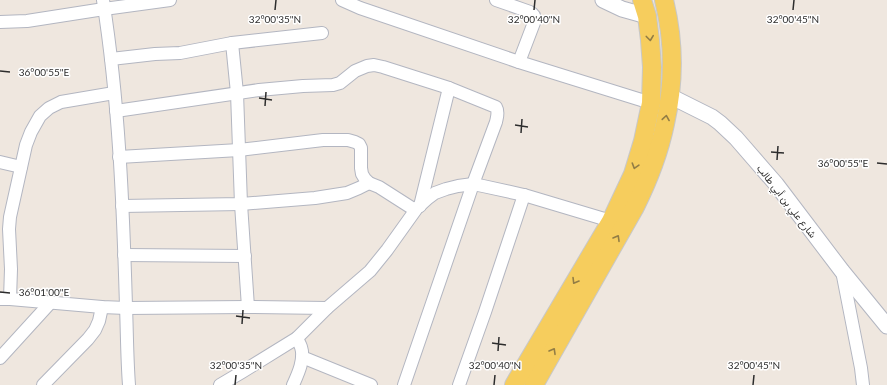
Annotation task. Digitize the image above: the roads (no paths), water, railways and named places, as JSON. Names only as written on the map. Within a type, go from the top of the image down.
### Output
[{"type":"main road","points":[[534,385],[635,207],[657,154],[665,125],[670,96],[670,43],[664,0]]},
{"type":"main road","points":[[514,385],[611,221],[633,174],[643,141],[651,103],[652,67],[645,8]]},
{"type":"street","points":[[0,22],[27,21],[103,4],[170,0]]},
{"type":"street","points":[[342,0],[360,8],[519,62],[651,103]]},
{"type":"street","points":[[496,0],[530,12],[535,17],[519,62]]},
{"type":"street","points":[[606,0],[622,9],[645,8]]},
{"type":"street","points":[[103,4],[111,59],[116,111],[122,206],[126,308],[126,383]]},
{"type":"street","points":[[111,59],[180,53],[232,43],[322,33]]},
{"type":"street","points":[[232,43],[237,93],[241,204],[248,307]]},
{"type":"street","points":[[116,111],[276,88],[333,85],[340,83],[355,71],[374,65],[449,88],[496,107],[498,109],[496,122],[473,184],[404,385]]},
{"type":"street","points":[[417,208],[449,88]]},
{"type":"street","points":[[114,93],[61,102],[48,108],[40,116],[31,132],[26,145],[10,217],[11,270],[5,299],[126,308],[327,308]]},
{"type":"street","name":"شارع علي بن أبي طالب","points":[[670,96],[712,117],[732,134],[776,184],[842,272],[887,326]]},
{"type":"street","points":[[119,157],[239,150],[323,140],[348,140],[355,142],[361,148],[362,174],[369,183],[417,208]]},
{"type":"street","points":[[0,162],[21,167]]},
{"type":"street","points":[[122,206],[241,204],[315,198],[347,193],[369,183]]},
{"type":"street","points":[[220,385],[297,338],[327,308],[370,271],[388,250],[417,208],[427,199],[446,189],[473,184],[495,188],[524,195],[611,221]]},
{"type":"street","points":[[459,385],[524,195]]},
{"type":"street","points":[[124,255],[245,256]]},
{"type":"street","points":[[842,272],[863,385]]},
{"type":"street","points":[[0,358],[51,302]]},
{"type":"street","points":[[43,385],[95,330],[99,321],[102,307]]},
{"type":"street","points":[[293,385],[298,374],[302,357],[301,348],[297,338]]},
{"type":"street","points":[[302,357],[371,385]]},
{"type":"street","points":[[238,385],[242,372]]}]
